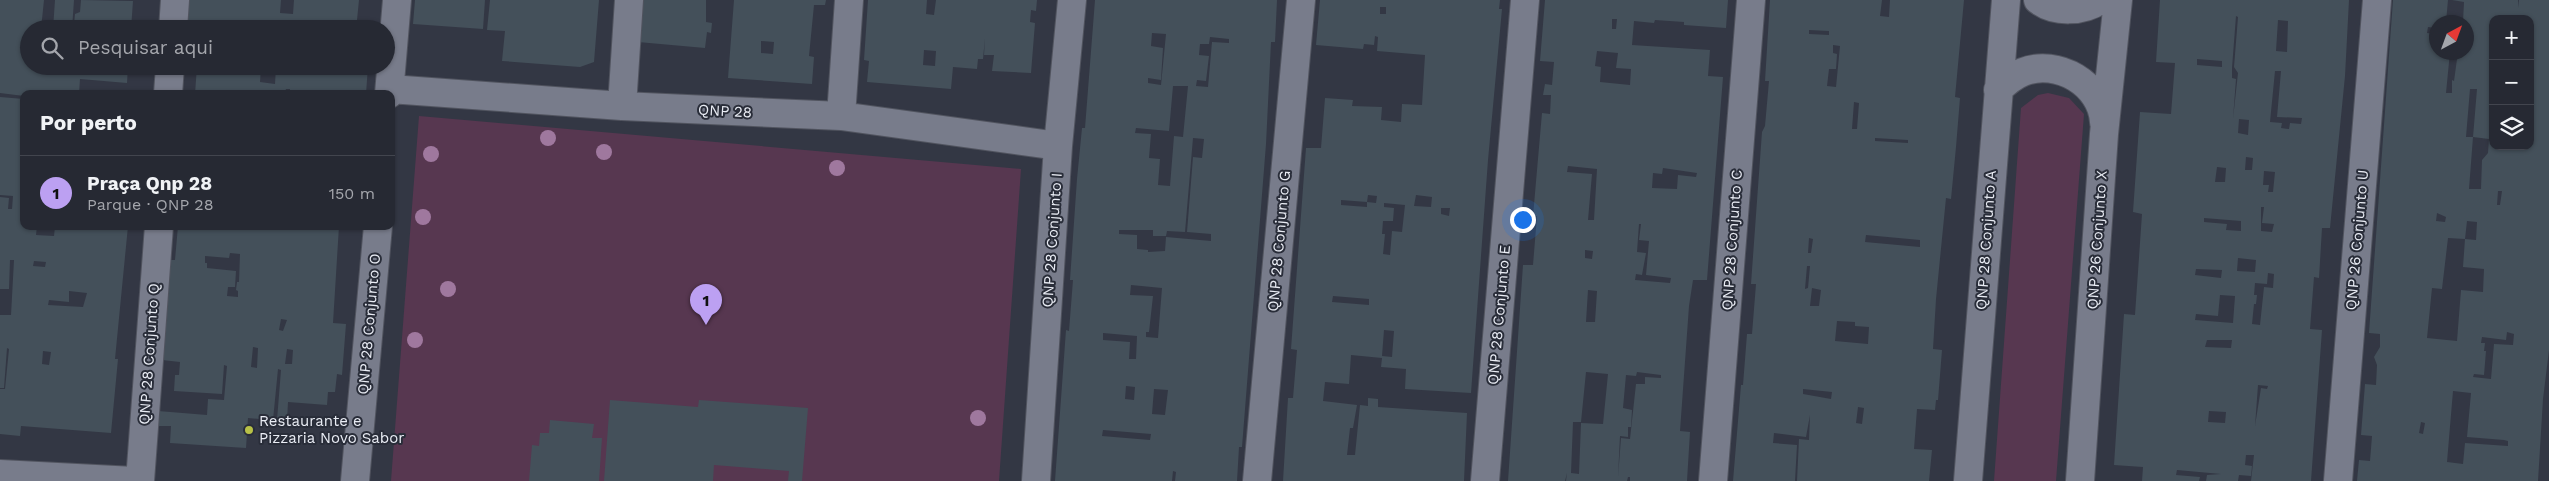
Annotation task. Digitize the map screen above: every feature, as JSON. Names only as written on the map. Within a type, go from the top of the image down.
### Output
[{"type":"street","points":[[174,20],[175,0]]},
{"type":"street","points":[[395,26],[397,0]]},
{"type":"street","points":[[622,106],[629,0]]},
{"type":"street","points":[[840,116],[850,0]]},
{"type":"street","name":"QNP 28 Conjunto I","points":[[1036,481],[1058,146],[1072,0]]},
{"type":"street","name":"QNP 28 Conjunto G","points":[[1257,481],[1301,0]]},
{"type":"street","name":"QNP 28 Conjunto E","points":[[1485,481],[1525,0]]},
{"type":"street","name":"QNP 28 Conjunto C","points":[[1713,481],[1751,0]]},
{"type":"street","name":"QNP 28 Conjunto A","points":[[1968,481],[2006,0]]},
{"type":"street","points":[[2038,0],[2059,9],[2077,9],[2100,0]]},
{"type":"street","name":"QNP 26 Conjunto X","points":[[2080,481],[2104,134],[2118,0]]},
{"type":"street","name":"QNP 26 Conjunto U","points":[[2338,481],[2377,0]]},
{"type":"street","points":[[1998,90],[2022,72],[2037,68],[2053,68],[2067,72],[2091,90],[2104,118],[2104,134]]},
{"type":"street","points":[[168,90],[169,75]]},
{"type":"street","points":[[390,90],[391,75]]},
{"type":"street","name":"QNP 28","points":[[395,91],[622,106],[840,116],[1058,146]]},
{"type":"street","name":"QNP 28 Conjunto Q","points":[[140,481],[158,230]]},
{"type":"street","name":"QNP 28 Conjunto O","points":[[355,481],[378,230]]},
{"type":"street","points":[[0,474],[134,481]]},
{"type":"shaded area","points":[[2048,93],[2069,98],[2084,114],[2056,481],[1994,481],[2021,108],[2038,95]]},
{"type":"shaded area","points":[[419,116],[1021,169],[999,481],[391,481]]},
{"type":"building","points":[[0,0],[44,0],[42,20],[20,20],[20,75],[127,75],[127,83],[80,79],[79,90],[20,90],[20,96],[0,93]]},
{"type":"building","points":[[55,0],[74,0],[73,20],[54,20]]},
{"type":"building","points":[[81,0],[133,1],[132,20],[74,20],[75,14],[80,12]]},
{"type":"building","points":[[189,0],[281,0],[280,13],[293,14],[294,0],[359,0],[357,20],[188,20]]},
{"type":"building","points":[[415,0],[485,0],[483,29],[413,24]]},
{"type":"building","points":[[490,0],[599,0],[594,62],[580,67],[502,61],[505,31],[487,30]]},
{"type":"building","points":[[641,0],[706,0],[706,22],[712,23],[711,33],[707,32],[705,48],[638,42]]},
{"type":"building","points":[[734,0],[826,0],[825,5],[814,5],[809,56],[814,57],[812,84],[728,78]],"holes":[[[761,41],[774,42],[773,54],[761,53]]]},
{"type":"building","points":[[868,0],[927,0],[926,14],[934,15],[936,0],[1037,0],[1036,11],[1031,10],[1030,22],[1035,23],[1031,73],[992,71],[994,55],[984,55],[985,38],[983,59],[978,59],[977,69],[953,67],[951,89],[867,82],[869,61],[864,60]],"holes":[[[924,50],[936,51],[935,66],[923,65]]]},
{"type":"building","points":[[1095,0],[1277,0],[1275,42],[1271,42],[1266,144],[1242,447],[1239,447],[1237,481],[1175,481],[1176,472],[1173,471],[1172,481],[1055,481],[1066,330],[1069,331],[1073,280],[1070,280],[1077,179],[1082,128],[1085,128]],"holes":[[[1152,33],[1166,34],[1161,85],[1148,83],[1148,78],[1161,80],[1163,48],[1151,46]],[[1210,37],[1229,39],[1229,43],[1212,42],[1208,87],[1196,86],[1197,80],[1206,81],[1209,56],[1199,55],[1200,44],[1209,44]],[[1173,86],[1188,86],[1183,137],[1174,136],[1170,186],[1158,185],[1160,159],[1149,158],[1151,134],[1135,133],[1136,128],[1169,131]],[[1193,138],[1204,139],[1202,158],[1193,157],[1187,232],[1211,234],[1211,241],[1166,237],[1165,251],[1148,252],[1148,250],[1137,249],[1137,235],[1119,234],[1119,230],[1153,230],[1153,236],[1166,236],[1167,231],[1185,232]],[[1131,285],[1162,288],[1158,338],[1146,337],[1146,332],[1149,332],[1153,296],[1130,295]],[[1103,333],[1137,336],[1136,359],[1129,359],[1130,342],[1103,340]],[[1126,386],[1135,387],[1134,400],[1125,399]],[[1154,389],[1168,390],[1165,415],[1152,414]],[[1103,430],[1151,434],[1150,440],[1102,436]]]},
{"type":"building","points":[[1320,0],[1500,0],[1499,9],[1502,9],[1488,160],[1471,393],[1405,389],[1406,369],[1381,367],[1382,358],[1351,355],[1349,384],[1325,382],[1323,401],[1357,405],[1353,428],[1350,428],[1347,455],[1355,455],[1360,405],[1368,406],[1368,398],[1378,399],[1378,407],[1467,413],[1464,481],[1283,481],[1288,398],[1293,398],[1297,350],[1291,349],[1306,148],[1321,148],[1325,98],[1353,100],[1352,106],[1382,107],[1381,120],[1401,122],[1402,104],[1422,105],[1425,55],[1377,51],[1378,37],[1375,36],[1374,45],[1364,44],[1363,49],[1316,45]],"holes":[[[1380,7],[1386,7],[1386,14],[1380,14]],[[1368,195],[1377,196],[1376,203],[1367,202]],[[1416,195],[1432,197],[1431,207],[1414,206]],[[1341,200],[1367,202],[1367,207],[1341,205]],[[1384,203],[1405,205],[1402,232],[1392,231],[1390,255],[1383,254],[1385,234],[1382,234],[1383,221],[1393,221],[1394,208],[1384,207]],[[1441,208],[1450,208],[1449,216],[1441,214]],[[1333,296],[1369,299],[1369,305],[1332,302]],[[1384,330],[1394,331],[1392,357],[1382,356]]]},
{"type":"building","points":[[1545,0],[1728,0],[1726,28],[1684,25],[1684,22],[1655,20],[1654,23],[1634,21],[1632,45],[1710,50],[1708,76],[1723,77],[1707,280],[1693,280],[1689,306],[1680,431],[1690,432],[1687,481],[1630,481],[1630,477],[1628,477],[1627,481],[1566,481],[1567,473],[1565,481],[1508,481],[1523,265],[1533,265],[1537,216],[1533,216],[1542,113],[1550,114],[1551,95],[1543,95],[1545,84],[1552,85],[1554,62],[1540,61]],"holes":[[[1612,19],[1617,19],[1616,29],[1612,29]],[[1597,51],[1618,53],[1616,68],[1631,69],[1630,85],[1600,82],[1601,67],[1595,66]],[[1568,166],[1597,169],[1594,220],[1588,220],[1592,174],[1567,172]],[[1663,168],[1697,173],[1696,177],[1678,175],[1677,189],[1652,188],[1653,173],[1662,174]],[[1639,224],[1641,224],[1639,240],[1649,241],[1646,275],[1671,278],[1670,283],[1635,280],[1636,274],[1642,275],[1646,253],[1637,252]],[[1585,250],[1593,251],[1592,259],[1585,258]],[[1588,290],[1597,291],[1595,322],[1586,322]],[[1586,372],[1608,374],[1603,424],[1581,423],[1579,474],[1571,473],[1573,422],[1581,422]],[[1637,372],[1661,375],[1661,378],[1645,377],[1645,384],[1636,384],[1630,439],[1621,438],[1618,477],[1620,436],[1628,437],[1628,427],[1631,427],[1632,410],[1623,408],[1626,375],[1636,376]]]},
{"type":"building","points":[[1770,0],[1882,0],[1880,16],[1889,17],[1890,0],[1964,0],[1955,97],[1960,98],[1956,147],[1951,199],[1946,198],[1936,299],[1933,349],[1942,350],[1938,400],[1936,400],[1935,410],[1917,409],[1914,449],[1932,450],[1929,481],[1797,481],[1799,439],[1809,440],[1810,415],[1806,437],[1774,433],[1773,443],[1797,445],[1795,481],[1733,481],[1741,385],[1743,385],[1747,334],[1752,334],[1756,284],[1751,284],[1762,132],[1765,126],[1769,81],[1765,81]],"holes":[[[1809,30],[1829,31],[1829,35],[1809,34]],[[1833,45],[1840,46],[1836,87],[1827,86],[1829,69],[1836,69],[1837,54],[1833,53]],[[1854,102],[1859,103],[1857,129],[1852,129]],[[1875,138],[1908,140],[1908,143],[1875,141]],[[1866,235],[1920,240],[1920,247],[1865,242]],[[1809,238],[1813,239],[1811,253],[1808,253]],[[1807,266],[1810,266],[1808,288],[1805,289]],[[1812,288],[1821,290],[1819,306],[1810,306]],[[1837,321],[1855,322],[1855,326],[1869,327],[1868,344],[1835,341]],[[1803,389],[1832,392],[1831,399],[1803,394]],[[1858,407],[1864,408],[1862,424],[1856,423]]]},
{"type":"building","points":[[2160,0],[2349,0],[2345,76],[2330,228],[2322,228],[2319,278],[2314,277],[2310,329],[2322,330],[2311,481],[2251,481],[2254,455],[2246,455],[2245,465],[2252,466],[2251,476],[2239,475],[2238,481],[2206,481],[2207,475],[2221,474],[2177,470],[2176,475],[2200,477],[2199,481],[2142,481],[2143,467],[2114,465],[2124,314],[2135,315],[2142,214],[2133,212],[2140,112],[2171,114],[2175,63],[2156,62]],"holes":[[[2236,16],[2238,17],[2234,67],[2238,73],[2233,119],[2236,79],[2232,78]],[[2278,20],[2288,21],[2287,52],[2276,51]],[[2197,59],[2222,61],[2222,67],[2197,65]],[[2275,71],[2281,71],[2277,117],[2302,118],[2301,124],[2290,123],[2289,129],[2281,128],[2282,123],[2270,122]],[[2239,119],[2249,120],[2248,135],[2238,133]],[[2246,157],[2253,158],[2252,170],[2245,170]],[[2217,167],[2226,168],[2225,182],[2215,182]],[[2264,171],[2275,172],[2273,192],[2268,192],[2269,185],[2263,185]],[[2261,207],[2264,207],[2262,223],[2274,224],[2272,232],[2261,231]],[[2204,218],[2241,221],[2241,231],[2226,230],[2227,224],[2204,222]],[[2238,258],[2256,260],[2255,272],[2237,271]],[[2196,269],[2222,270],[2221,278],[2195,275]],[[2268,273],[2274,274],[2273,288],[2264,287],[2260,325],[2252,324],[2257,295],[2254,295],[2255,283],[2267,284]],[[2220,295],[2235,296],[2233,323],[2195,320],[2196,314],[2218,316]],[[2207,340],[2232,340],[2231,348],[2205,347]],[[2258,385],[2268,386],[2267,389],[2261,388],[2255,426]],[[2209,411],[2226,412],[2225,423],[2208,422]]]},
{"type":"building","points":[[2393,0],[2448,0],[2447,15],[2429,15],[2427,33],[2429,33],[2429,60],[2449,60],[2446,93],[2452,93],[2452,80],[2454,81],[2457,60],[2474,60],[2474,15],[2463,15],[2464,2],[2452,0],[2518,0],[2518,8],[2519,0],[2549,0],[2549,350],[2543,399],[2538,481],[2357,481],[2359,460],[2370,461],[2372,436],[2361,435],[2365,384],[2376,385],[2377,365],[2374,357],[2380,347],[2380,334],[2369,333]],"holes":[[[2470,89],[2477,89],[2473,137],[2466,137]],[[2473,137],[2489,139],[2488,153],[2482,160],[2481,189],[2469,189]],[[2498,191],[2502,191],[2500,205],[2497,205]],[[2437,213],[2446,217],[2445,222],[2436,221]],[[2467,221],[2477,222],[2476,240],[2465,239]],[[2448,238],[2465,239],[2463,267],[2484,269],[2483,292],[2461,290],[2457,341],[2427,338],[2432,288],[2442,289]],[[2507,332],[2514,334],[2513,345],[2494,344],[2491,379],[2473,377],[2474,374],[2484,375],[2486,351],[2484,351],[2485,343],[2481,343],[2482,337],[2506,340]],[[2453,391],[2471,393],[2467,437],[2508,441],[2508,446],[2465,443],[2463,464],[2447,462]],[[2421,422],[2425,423],[2423,434],[2419,433]]]},
{"type":"building","points":[[196,75],[260,75],[260,82],[275,84],[276,75],[367,75],[366,90],[195,90]]},
{"type":"building","points":[[0,97],[20,99],[20,230],[37,230],[36,235],[54,236],[55,230],[128,230],[115,359],[118,359],[111,433],[21,426],[20,436],[0,434],[0,389],[5,389],[9,349],[7,348],[4,388],[0,388],[0,315],[11,315],[14,260],[10,260],[9,289],[0,289],[0,197],[9,198],[8,209],[12,209],[13,196],[0,195]],"holes":[[[34,261],[46,262],[45,267],[33,266]],[[69,291],[87,293],[83,307],[48,305],[49,300],[69,302]],[[43,351],[51,352],[49,365],[42,364]]]},
{"type":"building","points":[[178,230],[339,230],[333,323],[346,324],[342,375],[337,374],[335,392],[328,392],[327,405],[288,402],[287,421],[277,420],[281,370],[278,369],[273,420],[248,418],[246,448],[170,443],[171,426],[157,426],[158,411],[207,415],[208,399],[224,400],[227,366],[224,365],[222,394],[174,391],[175,375],[179,375],[180,362],[162,360],[170,260],[175,260]],"holes":[[[230,253],[240,254],[239,282],[237,282],[236,290],[238,291],[238,297],[227,296],[228,287],[235,287],[236,271],[207,268],[207,263],[205,263],[205,256],[229,258]],[[281,319],[287,320],[283,331],[279,330]],[[253,347],[258,348],[257,368],[251,367]],[[287,349],[293,350],[292,364],[285,364]]]},
{"type":"building","points":[[610,400],[698,407],[699,400],[808,408],[802,481],[788,481],[789,471],[714,465],[713,481],[604,481]]},
{"type":"building","points":[[550,420],[594,424],[592,438],[602,438],[599,481],[529,481],[532,445],[539,446],[540,433],[549,433]]},
{"type":"place","name":"Praça Qnp 28","points":[[706,325]]},
{"type":"place","name":"Restaurante e Pizzaria Novo Sabor","points":[[249,430]]}]
